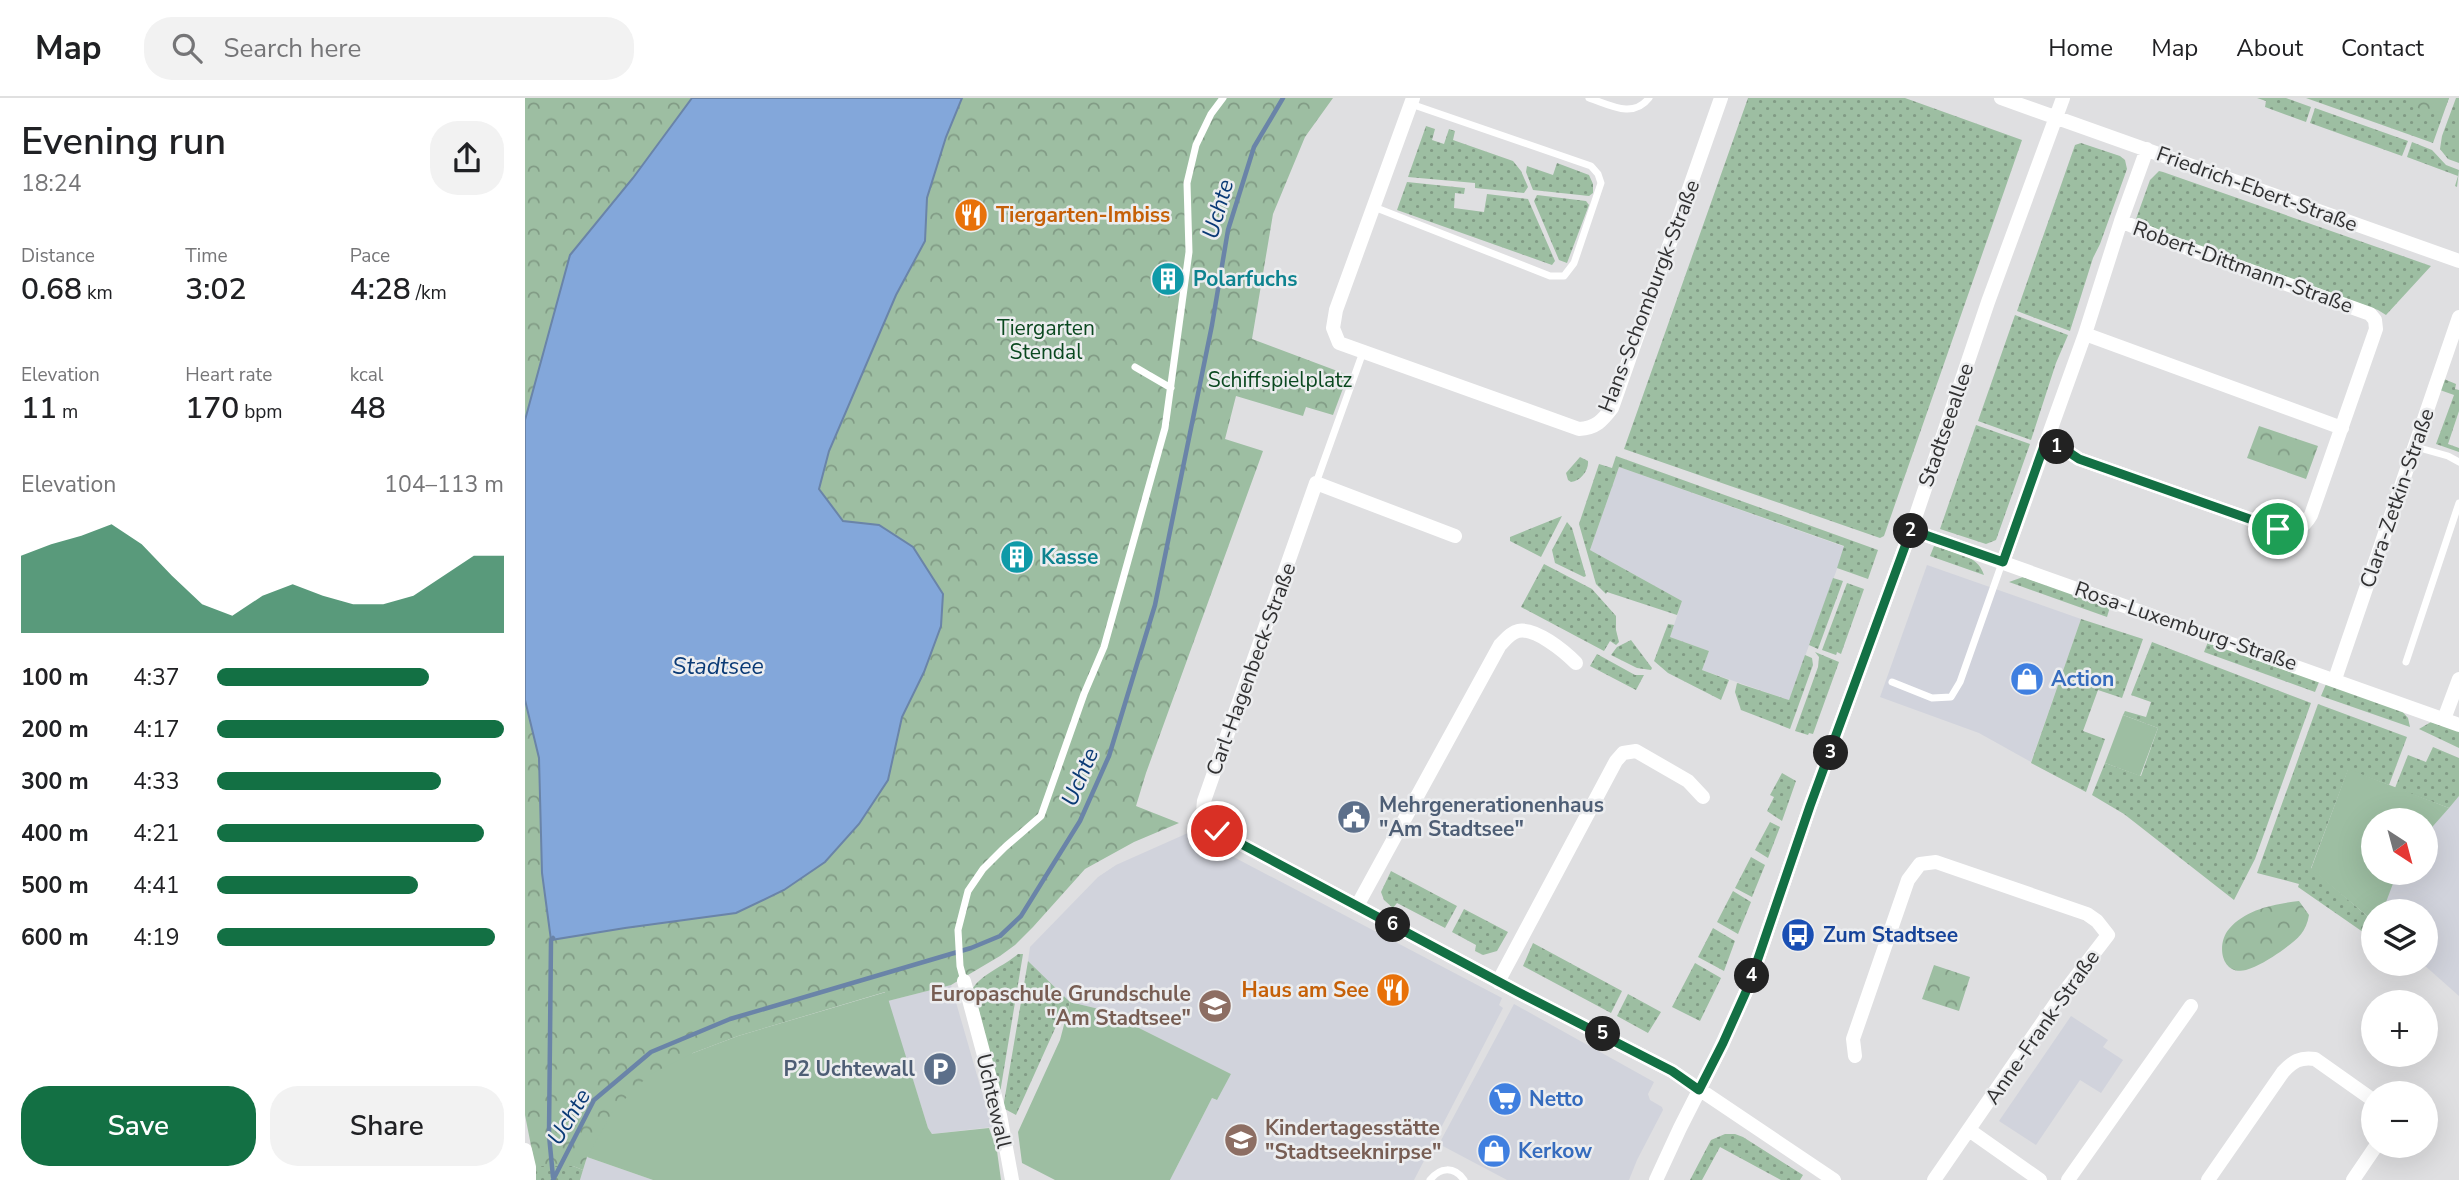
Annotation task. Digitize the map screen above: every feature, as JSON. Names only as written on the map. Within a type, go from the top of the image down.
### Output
[{"type":"street","name":"Hans-Schomburgk-Straße","points":[[1412,101],[1336,310],[1333,328],[1339,343],[1579,429],[1590,428],[1601,422],[1612,408],[1721,98]]},
{"type":"street","name":"Friedrich-Ebert-Straße","points":[[2001,98],[2459,261]]},
{"type":"street","name":"Stadtseeallee","points":[[1656,1180],[1749,985],[1810,806],[1911,530],[1954,401],[2063,98]]},
{"type":"street","name":"Robert-Dittmann-Straße","points":[[2003,562],[2085,334],[2147,149]]},
{"type":"street","name":"Robert-Dittmann-Straße","points":[[2045,443],[2064,449],[2079,459],[2288,531],[2303,527],[2311,515],[2376,329],[2375,320],[2369,314],[2170,242],[2121,221]]},
{"type":"street","name":"Clara-Zetkin-Straße","points":[[2335,680],[2459,317]]},
{"type":"street","points":[[2085,334],[2341,428]]},
{"type":"street","points":[[1317,483],[1455,536]]},
{"type":"street","name":"Carl-Hagenbeck-Straße","points":[[1317,483],[1204,801],[1202,815],[1206,823],[1498,982],[1672,1071],[1814,1174],[1834,1180]]},
{"type":"street","name":"Rosa-Luxemburg-Straße","points":[[1911,530],[2459,725]]},
{"type":"street","points":[[1357,906],[1500,645],[1518,631],[1530,632],[1563,650],[1576,663]]},
{"type":"street","points":[[2444,719],[2459,678]]},
{"type":"street","points":[[1498,982],[1616,761],[1623,753],[1636,751],[1688,781],[1703,797]]},
{"type":"street","name":"Anne-Frank-Straße","points":[[1855,1056],[1853,1039],[1908,880],[1920,864],[1936,862],[2087,914],[2108,935],[2058,1000],[1934,1180]]},
{"type":"street","name":"Uchtewall","points":[[964,981],[1000,1115],[1011,1180]]},
{"type":"street","points":[[2068,1180],[2191,1006]]},
{"type":"street","points":[[2208,1180],[2283,1072],[2293,1062],[2304,1057],[2315,1059],[2361,1092]]},
{"type":"street","points":[[1969,1130],[2040,1180]]},
{"type":"street","points":[[525,1150],[529,1180]]},
{"type":"street","points":[[2353,1180],[2368,1158]]},
{"type":"lane","points":[[964,981],[960,966],[958,930],[968,891],[983,869],[1041,816],[1084,694],[1104,647],[1165,428],[1189,252],[1187,183],[1196,145],[1211,114],[1223,98]]},
{"type":"lane","points":[[1589,98],[1633,111],[1642,107],[1649,98]]},
{"type":"lane","points":[[1374,207],[1550,276],[1564,276],[1574,263],[1601,183],[1591,166],[1412,101]]},
{"type":"lane","points":[[1317,483],[1363,352]]},
{"type":"lane","points":[[1135,367],[1171,388]]},
{"type":"lane","points":[[2416,447],[2459,462]]},
{"type":"lane","points":[[2406,662],[2459,503]]},
{"type":"lane","points":[[1892,682],[1932,698],[1951,696],[1961,682],[2003,562]]},
{"type":"lane","points":[[1430,1180],[1435,1174],[1449,1169],[1456,1171],[1464,1180]]},
{"type":"shaded area","points":[[1619,467],[1845,547],[1789,700],[1702,670],[1709,651],[1670,637],[1682,601],[1590,550]]},
{"type":"shaded area","points":[[1927,565],[2081,619],[2031,762],[1979,733],[1880,697]]},
{"type":"shaded area","points":[[2459,796],[2459,996],[2436,976],[2438,899],[2386,899],[2392,886],[2438,886],[2438,820]]},
{"type":"shaded area","name":"Europaschule Grundschule \"Am Stadtsee\"","points":[[1188,833],[1502,998],[1499,1005],[1503,1008],[1414,1180],[1170,1180],[1212,1098],[1216,1100],[1231,1074],[1103,1010],[1070,1002],[1028,961],[1030,947],[1098,877],[1116,865]]},
{"type":"shaded area","points":[[951,985],[992,1127],[932,1134],[888,1001]]},
{"type":"shaded area","points":[[1514,1004],[1654,1082],[1648,1094],[1650,1100],[1663,1110],[1629,1180],[1507,1180],[1439,1144]]},
{"type":"shaded area","points":[[2071,1016],[2108,1040],[2103,1047],[2123,1060],[2101,1093],[2080,1080],[2036,1145],[1999,1121]]},
{"type":"shaded area","points":[[587,1157],[653,1180],[580,1180]]},
{"type":"green space","points":[[525,98],[1333,98],[1305,137],[1273,214],[1252,339],[1348,375],[1333,415],[1306,407],[1303,416],[1236,396],[1225,439],[1263,451],[1136,806],[1179,823],[1134,842],[1085,869],[1015,945],[951,985],[888,1001],[885,992],[738,1036],[693,1053],[587,1157],[583,1170],[573,1166],[535,1166],[525,1115]]},
{"type":"green space","points":[[1748,98],[1905,98],[2022,140],[1884,536],[1880,538],[1624,449]]},
{"type":"green space","points":[[2257,98],[2286,98],[2311,107],[2306,122],[2265,107],[2266,101]]},
{"type":"green space","points":[[2306,98],[2449,98],[2433,143]]},
{"type":"green space","points":[[2407,98],[2449,98],[2438,114],[2421,110]]},
{"type":"green space","points":[[2456,98],[2459,98],[2459,163],[2448,159],[2440,149]]},
{"type":"green space","points":[[2315,108],[2408,141],[2402,156],[2310,123]]},
{"type":"green space","points":[[1426,126],[1435,129],[1432,140],[1444,144],[1449,129],[1455,131],[1453,140],[1513,161],[1528,187],[1524,193],[1475,188],[1475,183],[1408,177]]},
{"type":"green space","points":[[2412,142],[2432,150],[2446,165],[2459,170],[2457,187],[2458,176],[2407,157]]},
{"type":"green space","points":[[2081,143],[2120,156],[2125,160],[2127,169],[2093,258],[2070,331],[2017,311],[2075,145]]},
{"type":"green space","points":[[1557,163],[1589,175],[1593,193],[1589,196],[1533,190],[1526,172],[1527,166],[1553,175]]},
{"type":"green space","points":[[2159,171],[2431,266],[2386,315],[2138,222],[2136,219],[2150,180]]},
{"type":"green space","points":[[1407,182],[1465,188],[1464,194],[1455,193],[1454,208],[1484,212],[1487,194],[1528,199],[1555,261],[1552,265],[1397,210]]},
{"type":"green space","points":[[1537,195],[1586,201],[1589,205],[1567,263],[1559,260],[1534,201]]},
{"type":"green space","points":[[2015,315],[2068,335],[2031,440],[1978,421]]},
{"type":"green space","points":[[2444,379],[2456,384],[2455,389],[2459,390],[2459,411],[2448,444],[2459,448],[2459,452],[2436,444],[2454,395],[2440,390]]},
{"type":"green space","points":[[1976,425],[2030,444],[1996,540],[1986,544],[1940,529]]},
{"type":"green space","points":[[2259,426],[2318,446],[2306,479],[2247,458]]},
{"type":"green space","points":[[1616,456],[1878,550],[1868,579],[1837,568],[1844,546],[1619,467],[1590,550],[1682,601],[1677,615],[1607,592],[1606,594],[1596,584],[1579,524],[1599,464],[1612,468]]},
{"type":"green space","points":[[1580,457],[1588,461],[1587,468],[1581,477],[1571,482],[1566,473]]},
{"type":"green space","points":[[1562,516],[1541,557],[1510,541],[1510,537]]},
{"type":"green space","points":[[1567,522],[1572,528],[1586,576],[1584,577],[1555,563],[1552,550]]},
{"type":"green space","points":[[1934,546],[1970,558],[1981,568],[1984,575],[1930,556]]},
{"type":"green space","points":[[1544,564],[1592,589],[1616,616],[1619,642],[1616,645],[1610,641],[1604,651],[1521,607]]},
{"type":"green space","points":[[2023,577],[2110,607],[2107,617],[2009,582]]},
{"type":"green space","points":[[1833,578],[1843,581],[1818,649],[1809,645]]},
{"type":"green space","points":[[1847,583],[1864,589],[1841,654],[1837,652],[1836,655],[1822,650]]},
{"type":"green space","points":[[2081,619],[2143,639],[2122,698],[2098,690],[2083,731],[2105,739],[2086,792],[2031,763]]},
{"type":"green space","points":[[1668,624],[1674,625],[1670,637],[1709,651],[1702,670],[1729,680],[1721,700],[1668,673],[1654,661]]},
{"type":"green space","points":[[1631,640],[1651,670],[1637,668],[1611,655],[1617,647]]},
{"type":"green space","points":[[2152,642],[2311,703],[2255,859],[2234,900],[2124,814],[2092,795],[2105,763],[2141,776],[2158,728],[2123,715],[2125,711],[2146,717],[2151,702],[2131,695]]},
{"type":"green space","points":[[2208,642],[2319,682],[2315,692],[2204,652]]},
{"type":"green space","points":[[1815,652],[1839,662],[1813,734],[1808,735],[1795,731],[1818,667],[1819,657]]},
{"type":"green space","points":[[1597,654],[1635,675],[1644,675],[1636,690],[1590,666]]},
{"type":"green space","points":[[1805,655],[1812,658],[1813,665],[1790,729],[1741,710],[1735,692],[1737,683],[1789,700]]},
{"type":"green space","points":[[2326,684],[2401,710],[2408,718],[2410,727],[2321,696]]},
{"type":"green space","points":[[2318,704],[2407,737],[2389,785],[2348,770],[2311,868],[2361,911],[2361,931],[2298,887],[2299,884],[2257,873]]},
{"type":"green space","points":[[2123,715],[2158,728],[2140,776],[2105,763]]},
{"type":"green space","points":[[2431,722],[2459,731],[2459,748],[2419,729]]},
{"type":"green space","points":[[2433,747],[2459,758],[2459,796],[2449,808],[2395,788],[2408,755],[2426,762]]},
{"type":"green space","points":[[2348,769],[2449,808],[2438,820],[2438,808],[2361,808],[2361,886],[2392,886],[2387,899],[2361,899],[2361,911],[2311,869]]},
{"type":"green space","points":[[1782,773],[1796,781],[1782,821],[1767,811],[1774,797],[1770,795]]},
{"type":"green space","points":[[1770,822],[1780,827],[1768,858],[1755,850]]},
{"type":"green space","points":[[1751,857],[1765,865],[1752,897],[1735,888]]},
{"type":"green space","points":[[1391,871],[1457,906],[1445,928],[1397,903],[1393,908],[1384,900],[1381,892]]},
{"type":"green space","points":[[1733,891],[1751,902],[1738,934],[1717,922]]},
{"type":"green space","points":[[2299,901],[2309,915],[2305,927],[2295,940],[2250,969],[2238,971],[2226,964],[2223,943],[2225,935],[2236,922],[2261,909]]},
{"type":"green space","points":[[1464,909],[1508,932],[1497,951],[1483,955],[1475,951],[1476,945],[1452,932]]},
{"type":"green space","points":[[1713,928],[1735,941],[1724,971],[1698,957]]},
{"type":"green space","points":[[1533,943],[1622,991],[1611,1013],[1523,966]]},
{"type":"green space","points":[[1018,954],[1023,954],[1000,1093],[973,988],[982,978]]},
{"type":"green space","points":[[1028,961],[1070,1002],[1065,1019],[1058,1022],[1016,1115],[1003,1108]]},
{"type":"green space","points":[[1695,963],[1721,978],[1700,1021],[1672,1007]]},
{"type":"green space","points":[[1934,965],[1970,977],[1959,1011],[1922,999]]},
{"type":"green space","points":[[886,992],[928,1128],[932,1134],[989,1128],[997,1151],[1001,1180],[653,1180],[587,1157],[613,1111],[649,1075],[693,1053],[738,1036]]},
{"type":"green space","points":[[1628,994],[1661,1012],[1648,1033],[1617,1016]]},
{"type":"green space","points":[[1070,1002],[1103,1010],[1231,1074],[1217,1100],[1212,1098],[1170,1180],[1055,1180],[1022,1163],[1018,1132],[1060,1040]]},
{"type":"green space","points":[[1725,1134],[1743,1137],[1803,1175],[1800,1180],[1781,1180],[1720,1147],[1702,1180],[1690,1180],[1711,1140]]},
{"type":"green space","points":[[535,1166],[573,1166],[583,1170],[580,1180],[535,1180]]},
{"type":"water","name":"Stadtsee","points":[[692,98],[962,98],[946,137],[927,198],[925,241],[896,295],[829,451],[819,489],[843,521],[879,525],[913,547],[943,594],[941,626],[924,672],[902,717],[888,780],[859,824],[825,862],[784,890],[736,913],[551,940],[542,873],[539,758],[525,700],[525,420],[570,255],[633,178]]},
{"type":"waterway","name":"Uchte","points":[[553,1180],[594,1100],[651,1052],[730,1019],[971,948],[1000,936],[1021,916],[1080,821],[1109,756],[1155,605],[1212,325],[1228,230],[1254,147],[1283,98]]},
{"type":"waterway","points":[[553,938],[549,1135],[553,1177]]},
{"type":"place","name":"Tiergarten-Imbiss","points":[[971,215]]},
{"type":"place","name":"Polarfuchs","points":[[1168,279]]},
{"type":"place","name":"Kasse","points":[[1017,557]]},
{"type":"place","name":"Action","points":[[2027,679]]},
{"type":"place","name":"Mehrgenerationenhaus \"Am Stadtsee\"","points":[[1354,817]]},
{"type":"place","name":"Zum Stadtsee","points":[[1798,935]]},
{"type":"place","name":"Haus am See","points":[[1393,990]]},
{"type":"place","name":"Europaschule Grundschule \"Am Stadtsee\"","points":[[1215,1006]]},
{"type":"place","name":"P2 Uchtewall","points":[[940,1069]]},
{"type":"place","name":"Netto","points":[[1505,1099]]},
{"type":"place","name":"Kindertagesstätte \"Stadtseeknirpse\"","points":[[1241,1140]]},
{"type":"place","name":"Kerkow","points":[[1494,1151]]},
{"type":"route","points":[[1217,831],[1672,1071],[1699,1090],[1749,985],[1810,806],[1911,530],[2003,562],[2045,443],[2064,449],[2079,459],[2278,529]]},
{"type":"park label","name":"Tiergarten Stendal","points":[[1046,340]]},
{"type":"park label","name":"Schiffspielplatz","points":[[1280,380]]}]
